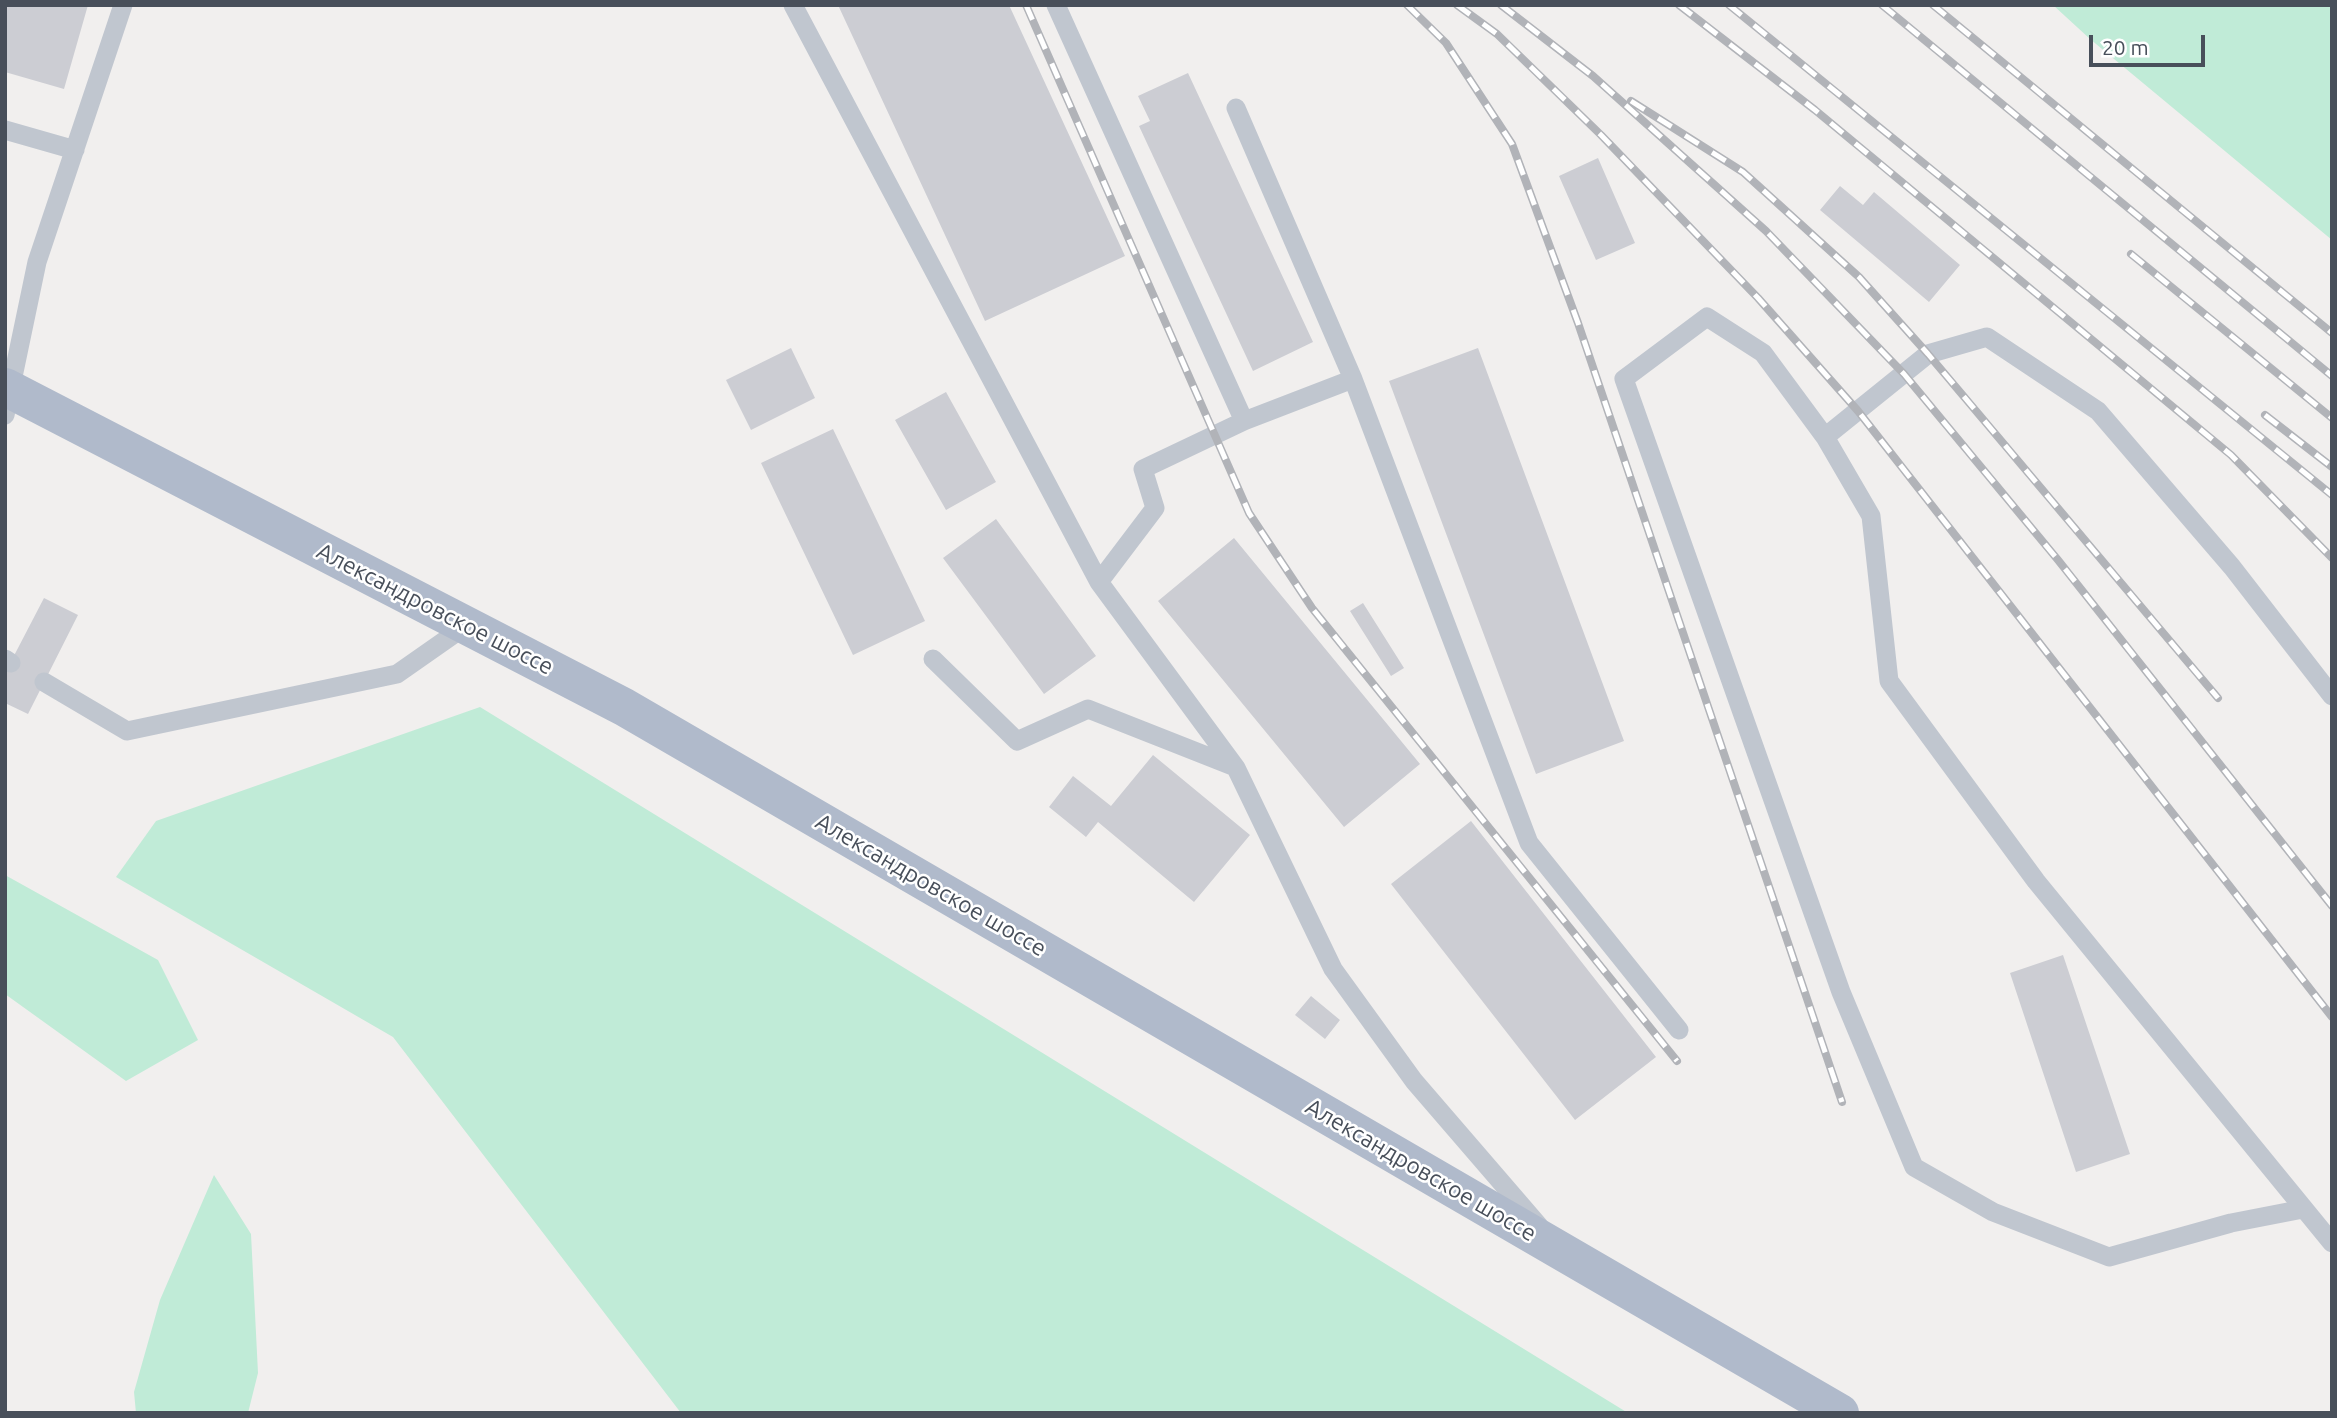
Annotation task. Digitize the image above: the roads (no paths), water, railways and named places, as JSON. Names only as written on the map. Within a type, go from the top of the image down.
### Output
[{"type":"main road","name":"Александровское шоссе","points":[[7,397],[467,625],[624,707],[1840,1413]]},
{"type":"lane","points":[[7,397],[37,262],[123,5]]},
{"type":"lane","points":[[793,5],[1099,582],[1236,768],[1333,969],[1414,1081],[1560,1251]]},
{"type":"lane","points":[[1056,5],[1244,421]]},
{"type":"lane","points":[[1236,108],[1353,379],[1530,843],[1679,1030]]},
{"type":"lane","points":[[5,130],[75,150]]},
{"type":"lane","points":[[2304,1209],[2231,1223],[2109,1257],[1993,1212],[1914,1167],[1841,992],[1624,379],[1707,317],[1763,353],[1825,437],[1871,516],[1889,681],[2036,881],[2332,1243]]},
{"type":"lane","points":[[1825,437],[1927,355],[1987,337],[2098,411],[2232,567],[2332,695]]},
{"type":"lane","points":[[1099,582],[1155,508],[1143,469],[1244,421],[1353,379]]},
{"type":"lane","points":[[44,682],[127,731],[397,674],[467,625]]},
{"type":"lane","points":[[933,659],[1017,741],[1088,709],[1236,768]]},
{"type":"railway","points":[[1026,5],[1249,513],[1312,608],[1677,1061]]},
{"type":"railway","points":[[1407,5],[1446,43],[1512,144],[1578,323],[1842,1102]]},
{"type":"railway","points":[[1457,5],[1497,34],[1601,135],[1758,298],[1858,411],[2332,1017]]},
{"type":"railway","points":[[1501,5],[1593,76],[1766,231],[1904,374],[2058,560],[2332,906]]},
{"type":"railway","points":[[1679,5],[1815,110],[2231,455],[2332,558]]},
{"type":"railway","points":[[1729,5],[2332,495]]},
{"type":"railway","points":[[1882,5],[2332,376]]},
{"type":"railway","points":[[1933,5],[2332,333]]},
{"type":"railway","points":[[1631,101],[1743,172],[1859,277],[1928,354],[2218,698]]},
{"type":"railway","points":[[2131,254],[2332,418]]},
{"type":"railway","points":[[2265,415],[2332,467]]}]
